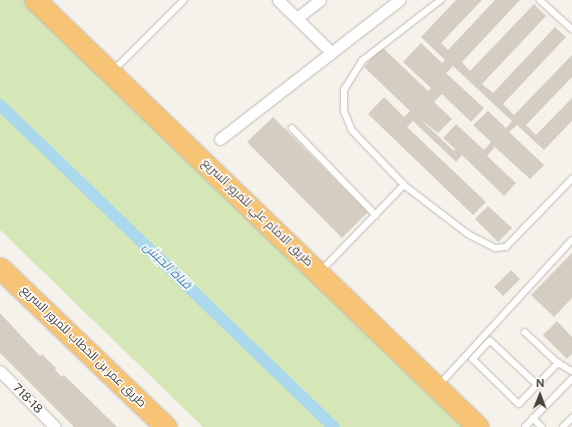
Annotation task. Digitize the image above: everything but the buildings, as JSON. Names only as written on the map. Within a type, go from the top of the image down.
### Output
[{"type":"highway","name":"طريق الامام علي للمرور السريع","points":[[35,0],[478,427]]},
{"type":"highway","name":"طريق عمر بن الخطاب للمرور السريع","points":[[0,268],[166,427]]},
{"type":"street","points":[[278,0],[331,52]]},
{"type":"street","points":[[297,18],[320,0]]},
{"type":"street","points":[[220,139],[399,0]]},
{"type":"street","name":"718-18","points":[[0,372],[55,427]]},
{"type":"lane","points":[[111,73],[184,0]]},
{"type":"lane","points":[[442,0],[362,61],[344,90],[344,110],[352,131],[404,185],[468,234],[495,248],[506,247],[572,179]]},
{"type":"lane","points":[[540,0],[572,29]]},
{"type":"lane","points":[[292,128],[376,214]]},
{"type":"lane","points":[[319,274],[404,185]]},
{"type":"lane","points":[[437,387],[572,240]]},
{"type":"lane","points":[[525,332],[558,363],[572,371]]},
{"type":"lane","points":[[537,385],[490,340],[473,359],[519,404],[558,363]]},
{"type":"lane","points":[[525,427],[572,379]]},
{"type":"lane","points":[[533,418],[542,427]]},
{"type":"lane","points":[[563,427],[572,418]]},
{"type":"green space","points":[[0,0],[27,0],[471,427],[203,427],[0,230]]},
{"type":"waterway","name":"قناة الجيش","points":[[0,105],[334,427]]}]
